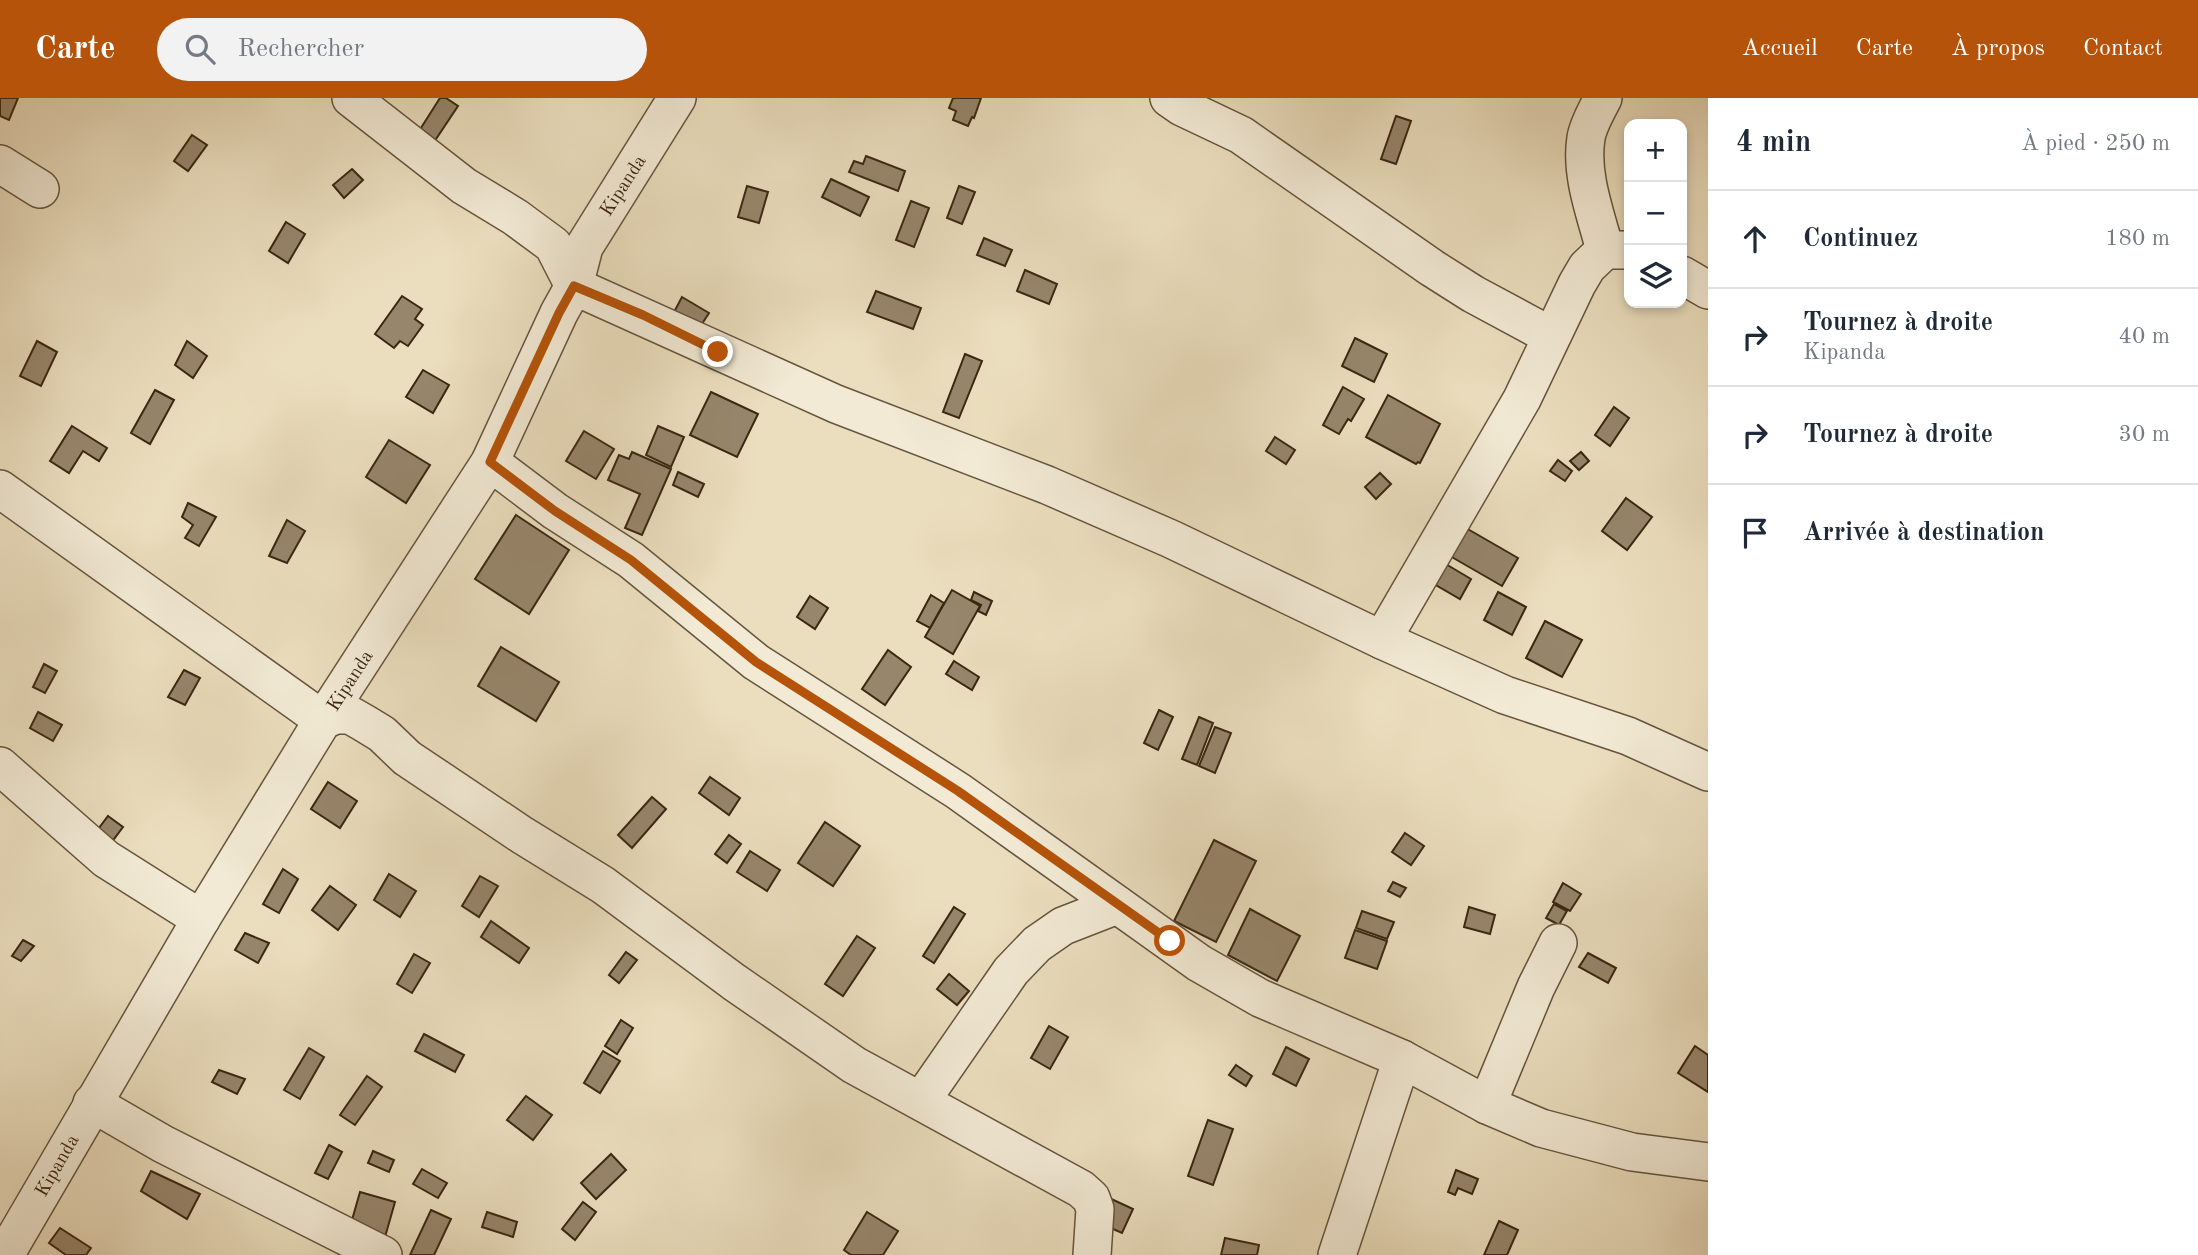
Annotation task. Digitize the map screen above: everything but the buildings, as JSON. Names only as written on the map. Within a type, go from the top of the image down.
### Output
[{"type":"street","points":[[351,98],[464,186],[553,245],[574,286],[836,404],[1059,490],[1171,539],[1382,640],[1505,695],[1628,736],[1708,772]]},
{"type":"street","name":"Kipanda","points":[[5,1255],[201,919],[323,720],[490,462],[574,286],[583,247],[677,98]]},
{"type":"street","points":[[1169,98],[1241,135],[1452,281],[1551,336]]},
{"type":"street","points":[[1382,640],[1522,399],[1587,267],[1617,250],[1587,178],[1586,136],[1603,98]]},
{"type":"street","points":[[0,164],[40,189]]},
{"type":"street","points":[[1687,278],[1708,290]]},
{"type":"street","points":[[490,462],[555,511],[631,560],[756,662],[958,791],[1199,963],[1260,998],[1402,1059],[1487,1105],[1541,1128],[1632,1152],[1708,1163]]},
{"type":"street","points":[[0,489],[323,720],[336,715],[350,715],[382,734],[407,758],[603,885],[734,982],[854,1065],[1081,1189],[1091,1198],[1095,1209],[1092,1255]]},
{"type":"street","points":[[0,766],[106,859],[201,919]]},
{"type":"street","points":[[921,1101],[1011,971],[1037,944],[1063,926],[1117,905]]},
{"type":"street","points":[[1487,1105],[1558,943]]},
{"type":"street","points":[[1337,1255],[1402,1059]]},
{"type":"street","points":[[92,1103],[163,1144],[383,1255]]},
{"type":"route","points":[[718,352],[643,315],[574,286],[490,462],[555,511],[631,560],[756,662],[958,791],[1170,941]]}]
